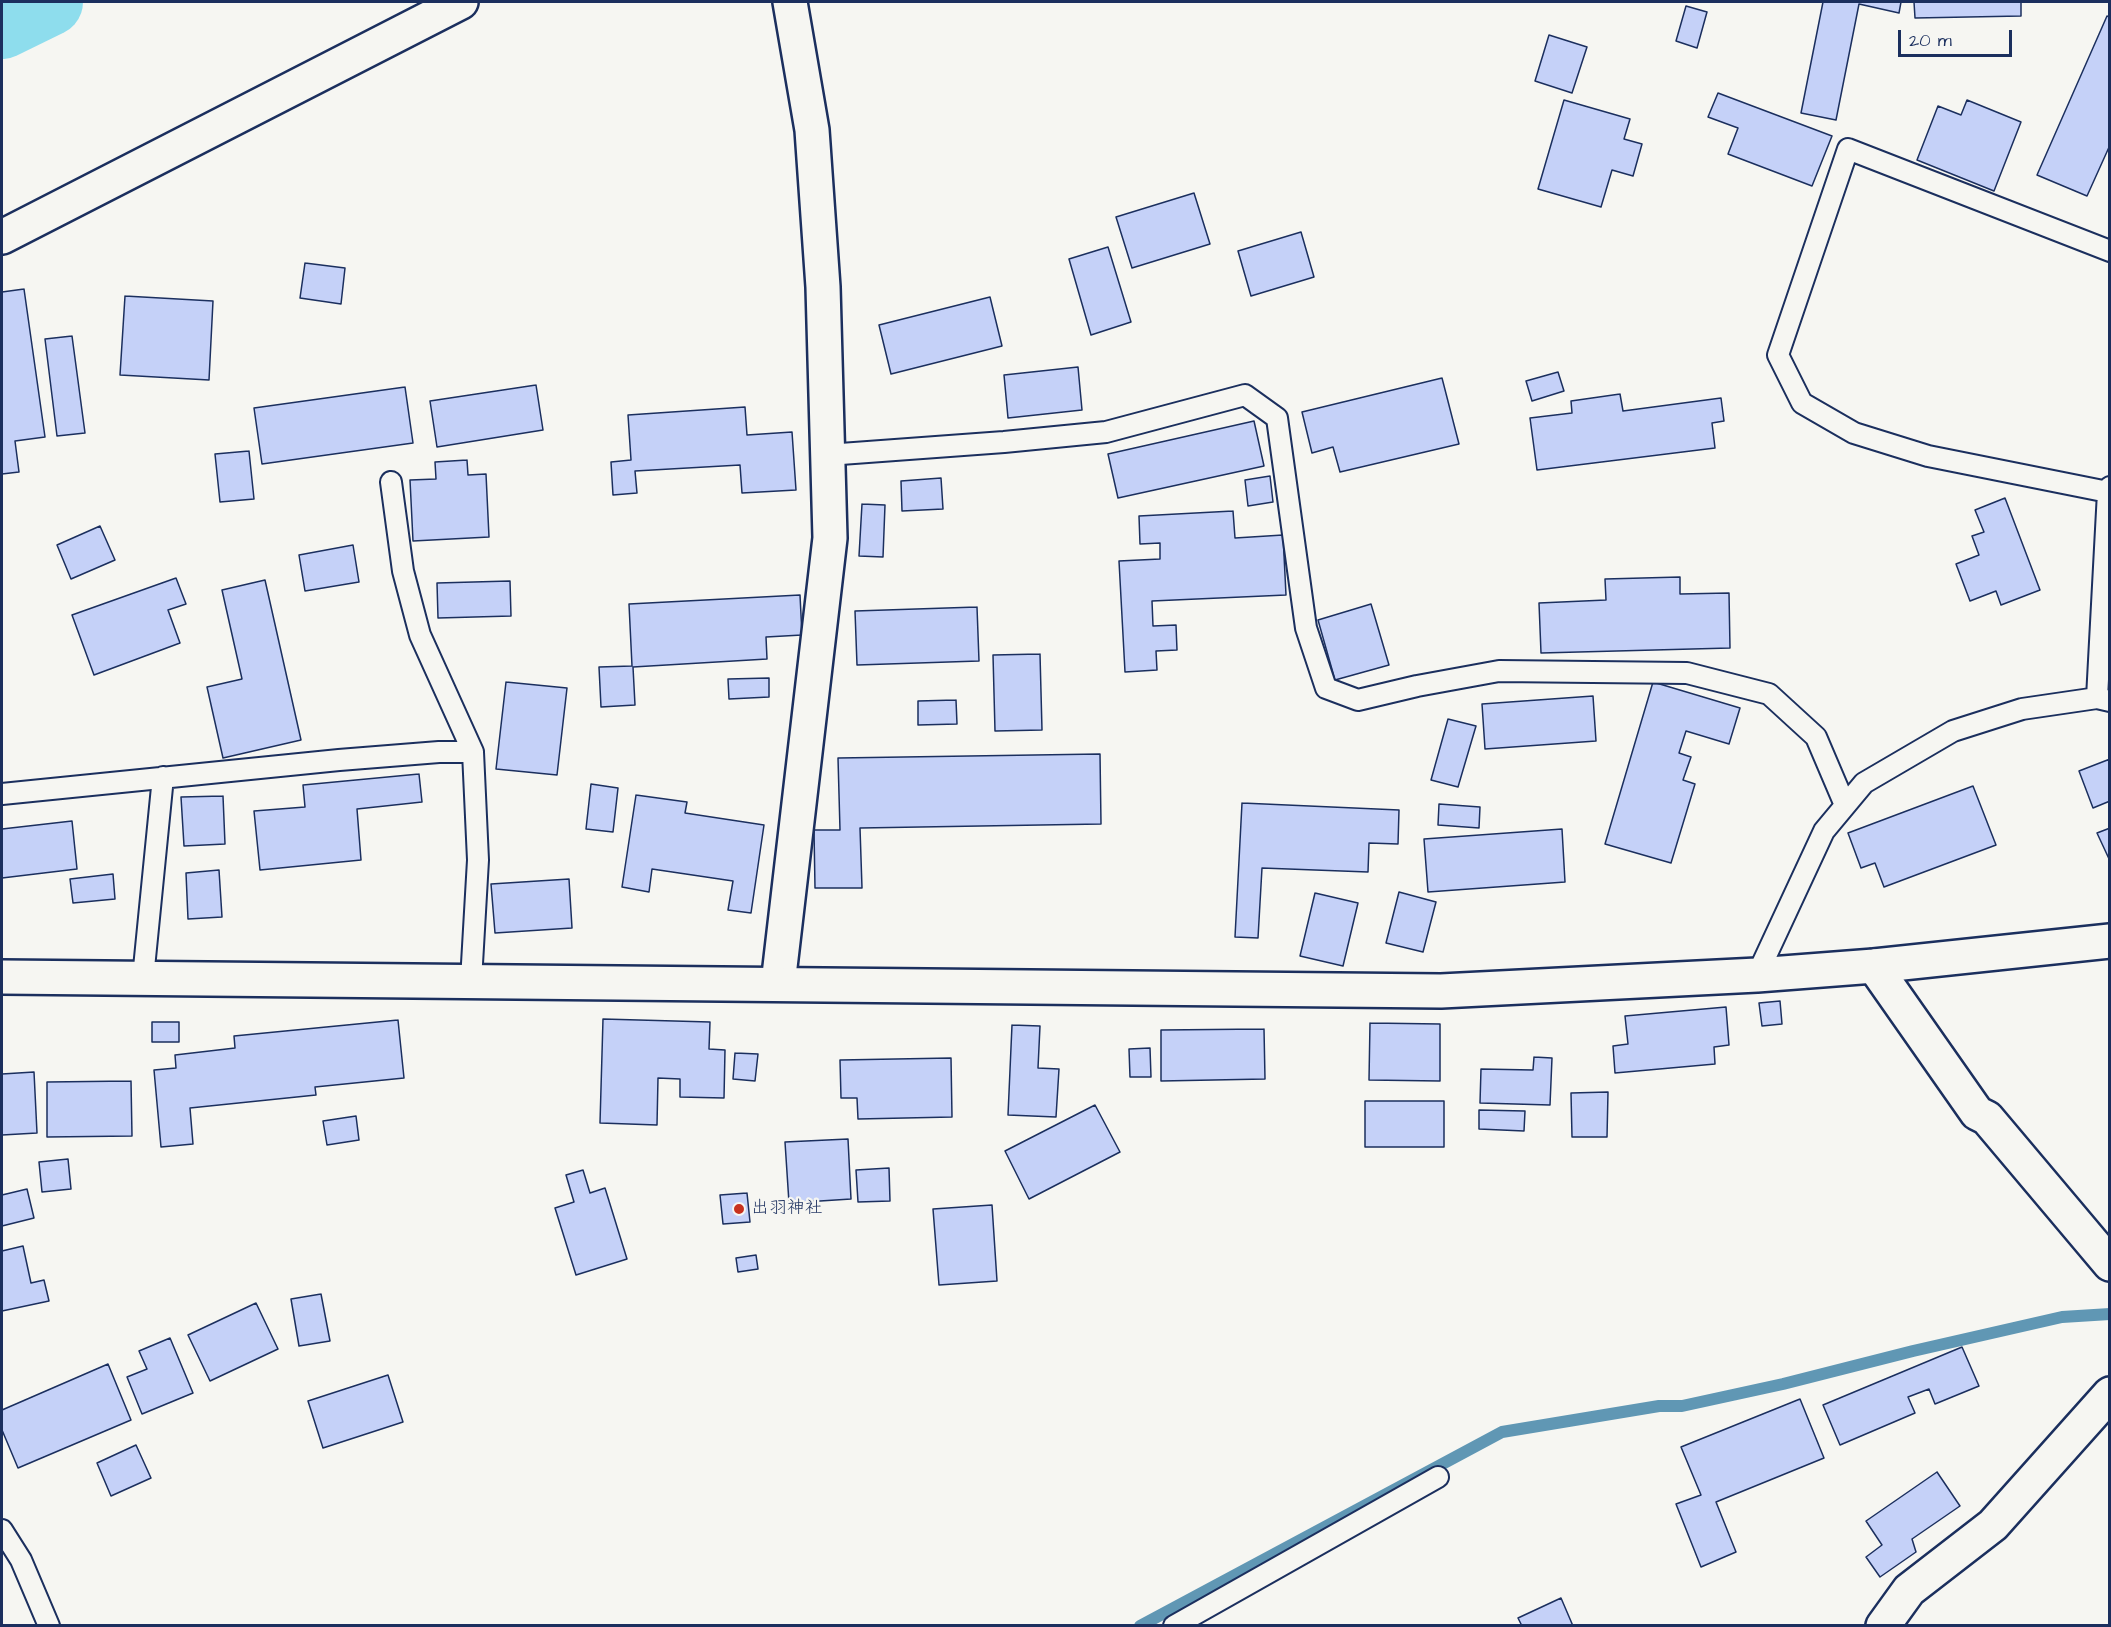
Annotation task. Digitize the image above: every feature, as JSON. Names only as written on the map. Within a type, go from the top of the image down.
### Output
[{"type":"street","points":[[2,237],[461,2]]},
{"type":"street","points":[[778,984],[830,538],[823,287],[812,130],[790,2]]},
{"type":"street","points":[[2,977],[1441,991],[1756,975],[1874,966],[2109,941]]},
{"type":"street","points":[[1874,966],[1977,1113],[1987,1118],[2109,1264]]},
{"type":"street","points":[[1883,1626],[1909,1590],[1993,1526],[2109,1394]]},
{"type":"lane","points":[[1756,975],[1824,831],[1864,783],[1953,731],[2022,709],[2103,700],[2109,490],[1928,456],[1854,433],[1802,403],[1778,355],[1848,149],[2109,250]]},
{"type":"lane","points":[[827,455],[1106,432],[1245,395],[1277,418],[1306,628],[1326,688],[1358,700],[1417,686],[1499,671],[1687,674],[1769,694],[1816,737],[1845,805]]},
{"type":"lane","points":[[391,482],[403,571],[420,635],[473,752],[478,860],[471,981]]},
{"type":"lane","points":[[2,794],[439,752],[473,752]]},
{"type":"lane","points":[[143,978],[163,777]]},
{"type":"lane","points":[[1174,1626],[1438,1477]]},
{"type":"lane","points":[[2,1530],[21,1560],[49,1626]]},
{"type":"building","points":[[1823,2],[1901,2],[1899,13],[1859,4],[1836,120],[1801,113]]},
{"type":"building","points":[[1914,2],[2021,2],[2021,16],[1915,18]]},
{"type":"building","points":[[1686,6],[1707,12],[1697,48],[1676,41]]},
{"type":"building","points":[[2107,16],[2110,17],[2110,145],[2087,196],[2037,175]]},
{"type":"building","points":[[1549,35],[1587,47],[1572,93],[1535,81]]},
{"type":"building","points":[[1718,93],[1832,136],[1812,186],[1728,154],[1738,128],[1708,117]]},
{"type":"building","points":[[1564,100],[1630,119],[1624,139],[1642,144],[1633,176],[1612,170],[1601,207],[1538,189]]},
{"type":"building","points":[[1967,100],[2021,122],[1994,191],[1917,160],[1938,106],[1961,115]]},
{"type":"building","points":[[1194,193],[1210,244],[1132,268],[1116,217]]},
{"type":"building","points":[[1301,232],[1314,277],[1251,296],[1238,251]]},
{"type":"building","points":[[1108,247],[1131,322],[1091,335],[1069,259]]},
{"type":"building","points":[[305,263],[345,268],[341,304],[300,298]]},
{"type":"building","points":[[24,289],[45,437],[15,441],[19,472],[2,474],[2,292]]},
{"type":"building","points":[[125,296],[213,301],[209,380],[120,375]]},
{"type":"building","points":[[990,297],[1002,346],[891,374],[879,325]]},
{"type":"building","points":[[72,336],[85,433],[57,436],[45,339]]},
{"type":"building","points":[[1078,367],[1082,410],[1008,418],[1004,375]]},
{"type":"building","points":[[1558,372],[1564,391],[1532,401],[1526,381]]},
{"type":"building","points":[[1442,378],[1459,444],[1340,472],[1333,447],[1312,453],[1302,412]]},
{"type":"building","points":[[536,385],[543,430],[437,447],[430,401]]},
{"type":"building","points":[[405,387],[413,443],[262,464],[254,408]]},
{"type":"building","points":[[1620,394],[1623,411],[1721,398],[1724,421],[1712,423],[1715,448],[1537,470],[1530,418],[1572,413],[1571,401]]},
{"type":"building","points":[[745,407],[747,435],[792,432],[796,490],[742,493],[740,465],[635,471],[637,493],[613,495],[611,462],[631,460],[628,415]]},
{"type":"building","points":[[1254,421],[1264,466],[1118,498],[1108,454]]},
{"type":"building","points":[[249,451],[254,499],[220,502],[215,454]]},
{"type":"building","points":[[467,460],[468,475],[486,474],[489,537],[413,541],[410,480],[436,479],[435,462]]},
{"type":"building","points":[[1270,476],[1273,502],[1248,506],[1245,480]]},
{"type":"building","points":[[941,478],[943,509],[902,511],[901,481]]},
{"type":"building","points":[[2005,498],[2040,590],[2001,605],[1996,591],[1970,601],[1956,564],[1979,555],[1972,536],[1984,532],[1975,510]]},
{"type":"building","points":[[862,504],[885,505],[883,557],[859,556]]},
{"type":"building","points":[[1233,511],[1235,538],[1283,535],[1286,595],[1152,601],[1153,626],[1176,625],[1177,650],[1156,651],[1157,670],[1125,672],[1119,561],[1160,559],[1160,543],[1140,544],[1139,516]]},
{"type":"building","points":[[100,526],[115,560],[71,579],[57,545]]},
{"type":"building","points":[[353,545],[359,582],[305,591],[299,555]]},
{"type":"building","points":[[1680,577],[1680,594],[1729,593],[1730,648],[1541,653],[1539,603],[1606,600],[1605,579]]},
{"type":"building","points":[[176,578],[186,604],[168,610],[180,643],[94,675],[72,615]]},
{"type":"building","points":[[265,580],[301,740],[223,758],[207,687],[242,679],[222,590]]},
{"type":"building","points":[[510,581],[511,616],[438,618],[437,583]]},
{"type":"building","points":[[800,595],[802,635],[766,637],[767,659],[633,667],[635,705],[601,707],[599,667],[632,666],[629,604]]},
{"type":"building","points":[[1371,604],[1389,665],[1335,680],[1318,620]]},
{"type":"building","points":[[977,607],[979,661],[857,665],[855,611]]},
{"type":"building","points":[[1040,654],[1042,730],[995,731],[993,655]]},
{"type":"building","points":[[769,678],[769,697],[729,699],[728,679]]},
{"type":"building","points":[[506,682],[567,688],[557,775],[496,769]]},
{"type":"building","points":[[1653,682],[1740,708],[1729,744],[1686,731],[1679,753],[1691,757],[1683,780],[1695,784],[1671,863],[1605,844]]},
{"type":"building","points":[[1593,696],[1596,741],[1485,749],[1482,704]]},
{"type":"building","points":[[956,700],[957,724],[918,725],[918,701]]},
{"type":"building","points":[[1448,719],[1476,726],[1458,787],[1431,780]]},
{"type":"building","points":[[1100,754],[1101,824],[860,828],[862,888],[815,888],[814,830],[840,830],[838,758]]},
{"type":"building","points":[[2110,759],[2110,801],[2093,808],[2079,771]]},
{"type":"building","points":[[419,774],[422,802],[357,809],[361,860],[260,870],[254,811],[305,807],[303,785]]},
{"type":"building","points":[[591,784],[618,788],[613,832],[586,829]]},
{"type":"building","points":[[1973,786],[1996,845],[1884,887],[1875,863],[1861,868],[1848,833]]},
{"type":"building","points":[[636,795],[687,802],[685,813],[764,825],[751,913],[728,910],[733,881],[652,869],[649,892],[622,887]]},
{"type":"building","points":[[223,796],[225,844],[184,846],[181,797]]},
{"type":"building","points":[[1242,803],[1399,810],[1398,844],[1369,843],[1368,872],[1262,868],[1258,938],[1235,937]]},
{"type":"building","points":[[1439,804],[1480,807],[1479,828],[1438,825]]},
{"type":"building","points":[[72,821],[77,869],[2,878],[2,829]]},
{"type":"building","points":[[2110,828],[2110,861],[2097,833]]},
{"type":"building","points":[[1562,829],[1565,882],[1428,892],[1424,839]]},
{"type":"building","points":[[219,870],[222,917],[188,919],[186,873]]},
{"type":"building","points":[[113,874],[115,899],[73,903],[70,879]]},
{"type":"building","points":[[569,879],[572,928],[495,933],[491,884]]},
{"type":"building","points":[[1399,892],[1436,902],[1423,952],[1386,943]]},
{"type":"building","points":[[1315,893],[1358,903],[1343,966],[1300,956]]},
{"type":"building","points":[[1780,1001],[1782,1024],[1762,1026],[1759,1003]]},
{"type":"building","points":[[1726,1007],[1729,1045],[1714,1047],[1715,1064],[1615,1073],[1613,1046],[1628,1044],[1625,1016]]},
{"type":"building","points":[[603,1019],[710,1022],[709,1049],[725,1050],[724,1098],[680,1097],[680,1079],[658,1078],[657,1125],[600,1123]]},
{"type":"building","points":[[398,1020],[404,1078],[315,1087],[316,1095],[190,1108],[193,1144],[161,1147],[154,1070],[176,1068],[175,1055],[235,1048],[234,1036]]},
{"type":"building","points":[[152,1022],[179,1022],[179,1042],[152,1042]]},
{"type":"building","points":[[1370,1023],[1440,1024],[1440,1081],[1369,1080]]},
{"type":"building","points":[[1012,1025],[1040,1026],[1038,1068],[1059,1069],[1056,1117],[1008,1115]]},
{"type":"building","points":[[1264,1029],[1265,1079],[1161,1081],[1161,1030]]},
{"type":"building","points":[[1150,1048],[1151,1077],[1130,1077],[1129,1049]]},
{"type":"building","points":[[735,1053],[758,1054],[755,1081],[733,1079]]},
{"type":"building","points":[[1534,1057],[1552,1058],[1550,1105],[1480,1103],[1481,1069],[1533,1070]]},
{"type":"building","points":[[951,1058],[952,1117],[858,1119],[857,1098],[841,1098],[840,1060]]},
{"type":"building","points":[[34,1072],[37,1133],[2,1135],[2,1074]]},
{"type":"building","points":[[131,1081],[132,1136],[47,1137],[47,1082]]},
{"type":"building","points":[[1608,1092],[1607,1137],[1572,1137],[1571,1093]]},
{"type":"building","points":[[1365,1101],[1444,1101],[1444,1147],[1365,1147]]},
{"type":"building","points":[[1095,1105],[1120,1152],[1029,1199],[1005,1151]]},
{"type":"building","points":[[1479,1110],[1525,1111],[1524,1131],[1479,1129]]},
{"type":"building","points":[[356,1116],[359,1140],[327,1145],[323,1121]]},
{"type":"building","points":[[848,1139],[851,1199],[789,1203],[785,1142]]},
{"type":"building","points":[[68,1159],[71,1189],[42,1192],[39,1162]]},
{"type":"building","points":[[889,1168],[890,1201],[858,1202],[856,1170]]},
{"type":"building","points":[[583,1170],[590,1193],[605,1188],[627,1259],[576,1275],[555,1208],[574,1202],[566,1175]]},
{"type":"building","points":[[27,1189],[34,1218],[2,1226],[2,1195]]},
{"type":"building","points":[[747,1193],[750,1222],[723,1224],[720,1195]]},
{"type":"building","points":[[992,1205],[997,1281],[939,1285],[933,1209]]},
{"type":"building","points":[[23,1246],[31,1283],[44,1280],[49,1301],[2,1311],[2,1251]]},
{"type":"building","points":[[756,1255],[758,1269],[738,1272],[736,1258]]},
{"type":"building","points":[[321,1294],[330,1341],[299,1346],[291,1299]]},
{"type":"building","points":[[256,1303],[278,1349],[210,1381],[188,1335]]},
{"type":"building","points":[[170,1338],[193,1393],[142,1414],[127,1377],[147,1369],[139,1351]]},
{"type":"building","points":[[1962,1347],[1979,1386],[1935,1404],[1929,1389],[1908,1397],[1915,1413],[1840,1445],[1823,1405]]},
{"type":"building","points":[[108,1364],[131,1420],[18,1468],[2,1430],[2,1410]]},
{"type":"building","points":[[388,1375],[403,1422],[323,1448],[308,1401]]},
{"type":"building","points":[[1800,1399],[1824,1458],[1716,1502],[1736,1552],[1701,1567],[1676,1504],[1701,1495],[1681,1447]]},
{"type":"building","points":[[136,1445],[151,1478],[111,1496],[97,1463]]},
{"type":"building","points":[[1937,1472],[1960,1506],[1912,1539],[1916,1552],[1880,1577],[1866,1557],[1882,1545],[1866,1521]]},
{"type":"building","points":[[1561,1598],[1573,1626],[1522,1626],[1518,1618]]},
{"type":"waterway","points":[[2,25],[49,2]]},
{"type":"waterway","points":[[1140,1626],[1502,1432],[1659,1406],[1682,1406],[2062,1317],[2110,1314]]},
{"type":"place","name":"出羽神社","points":[[739,1209]]}]
